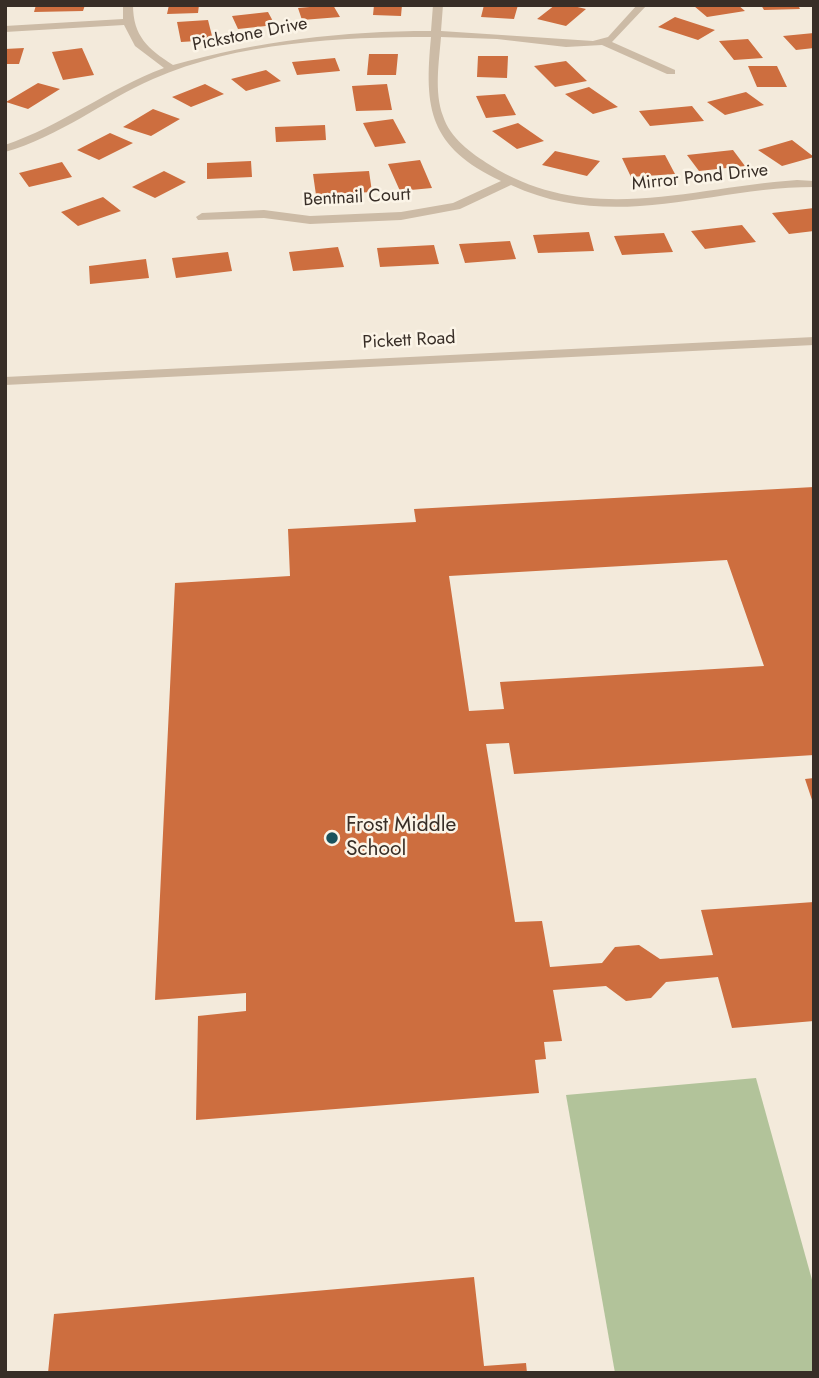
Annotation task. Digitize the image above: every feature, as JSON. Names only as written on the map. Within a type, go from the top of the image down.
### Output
[{"type":"street","points":[[128,5],[127,22],[130,33],[144,50],[172,69]]},
{"type":"street","name":"Mirror Pond Drive","points":[[438,5],[434,99],[439,121],[464,152],[508,182],[579,199],[620,204],[677,201],[814,184]]},
{"type":"street","points":[[604,42],[616,34],[627,18],[642,5]]},
{"type":"street","points":[[5,29],[127,22]]},
{"type":"street","name":"Pickstone Drive","points":[[5,149],[60,127],[138,81],[172,69],[247,50],[315,39],[394,34],[485,35],[576,44],[604,42]]},
{"type":"street","points":[[604,42],[671,72]]},
{"type":"street","name":"Bentnail Court","points":[[202,217],[264,214],[310,220],[401,216],[456,206],[508,182]]},
{"type":"street","name":"Pickett Road","points":[[5,381],[814,341]]},
{"type":"green space","points":[[756,1078],[814,1287],[814,1373],[615,1373],[566,1095]]},
{"type":"building","points":[[36,5],[85,5],[83,11],[34,12]]},
{"type":"building","points":[[169,5],[199,5],[198,13],[167,14]]},
{"type":"building","points":[[333,5],[340,17],[302,20],[298,8]]},
{"type":"building","points":[[374,5],[402,5],[401,16],[373,15]]},
{"type":"building","points":[[484,5],[518,5],[514,19],[481,17]]},
{"type":"building","points":[[555,5],[586,9],[566,26],[537,19]]},
{"type":"building","points":[[738,5],[745,11],[707,17],[694,6]]},
{"type":"building","points":[[761,5],[798,5],[800,9],[764,10]]},
{"type":"building","points":[[268,12],[275,25],[238,29],[232,16]]},
{"type":"building","points":[[675,17],[715,30],[698,40],[658,27]]},
{"type":"building","points":[[208,20],[213,40],[181,42],[177,22]]},
{"type":"building","points":[[814,33],[814,48],[796,50],[783,36]]},
{"type":"building","points":[[748,39],[763,58],[734,60],[719,41]]},
{"type":"building","points":[[24,48],[19,64],[5,64],[5,49]]},
{"type":"building","points":[[82,48],[94,75],[63,80],[52,52]]},
{"type":"building","points":[[369,54],[398,54],[396,75],[367,75]]},
{"type":"building","points":[[478,56],[508,56],[507,78],[477,77]]},
{"type":"building","points":[[335,58],[340,71],[297,75],[292,62]]},
{"type":"building","points":[[566,61],[587,81],[555,87],[534,66]]},
{"type":"building","points":[[748,66],[777,66],[787,87],[757,87]]},
{"type":"building","points":[[266,70],[281,81],[246,91],[231,79]]},
{"type":"building","points":[[38,83],[60,89],[28,109],[6,102]]},
{"type":"building","points":[[205,84],[224,94],[191,107],[172,97]]},
{"type":"building","points":[[387,84],[392,110],[356,111],[352,86]]},
{"type":"building","points":[[589,87],[618,107],[593,114],[565,94]]},
{"type":"building","points":[[746,92],[764,105],[725,115],[707,102]]},
{"type":"building","points":[[505,94],[516,115],[486,118],[476,96]]},
{"type":"building","points":[[692,106],[704,121],[650,126],[639,111]]},
{"type":"building","points":[[153,109],[180,119],[151,136],[123,127]]},
{"type":"building","points":[[393,119],[406,143],[375,147],[363,123]]},
{"type":"building","points":[[518,123],[544,141],[517,149],[492,131]]},
{"type":"building","points":[[325,125],[326,140],[276,142],[275,127]]},
{"type":"building","points":[[110,133],[133,143],[99,160],[77,150]]},
{"type":"building","points":[[792,140],[814,157],[782,166],[758,150]]},
{"type":"building","points":[[733,150],[745,166],[699,171],[687,155]]},
{"type":"building","points":[[555,151],[600,161],[587,176],[542,165]]},
{"type":"building","points":[[665,155],[675,174],[631,177],[622,158]]},
{"type":"building","points":[[420,160],[432,188],[400,191],[388,164]]},
{"type":"building","points":[[251,161],[252,177],[207,179],[207,163]]},
{"type":"building","points":[[62,162],[72,177],[29,187],[19,173]]},
{"type":"building","points":[[164,171],[186,182],[155,198],[132,187]]},
{"type":"building","points":[[369,171],[372,192],[316,195],[313,174]]},
{"type":"building","points":[[103,197],[121,211],[78,226],[61,212]]},
{"type":"building","points":[[814,208],[814,231],[789,234],[772,213]]},
{"type":"building","points":[[742,225],[756,242],[705,249],[691,231]]},
{"type":"building","points":[[589,232],[594,251],[538,253],[533,235]]},
{"type":"building","points":[[664,233],[673,252],[622,255],[614,236]]},
{"type":"building","points":[[510,241],[516,259],[465,263],[459,244]]},
{"type":"building","points":[[434,245],[439,264],[380,267],[377,248]]},
{"type":"building","points":[[338,247],[344,267],[293,271],[289,252]]},
{"type":"building","points":[[228,252],[232,271],[176,278],[172,258]]},
{"type":"building","points":[[146,259],[149,278],[90,284],[89,266]]},
{"type":"building","name":"Frost Middle School","points":[[814,487],[814,755],[514,774],[509,743],[486,744],[515,922],[542,921],[550,967],[602,963],[615,947],[639,945],[660,959],[713,955],[701,910],[814,902],[814,1021],[732,1028],[718,977],[666,982],[651,998],[626,1001],[606,986],[553,990],[562,1041],[544,1042],[546,1059],[535,1060],[539,1093],[196,1120],[198,1016],[246,1011],[246,993],[155,1000],[175,583],[290,576],[288,529],[416,522],[414,509]],"holes":[[[727,560],[764,666],[500,682],[504,709],[469,711],[449,576]]]},
{"type":"building","points":[[814,778],[814,803],[813,803],[805,779]]},
{"type":"building","points":[[474,1277],[484,1366],[526,1363],[527,1373],[48,1373],[54,1314]]},
{"type":"place","name":"Frost Middle School","points":[[332,838]]}]
